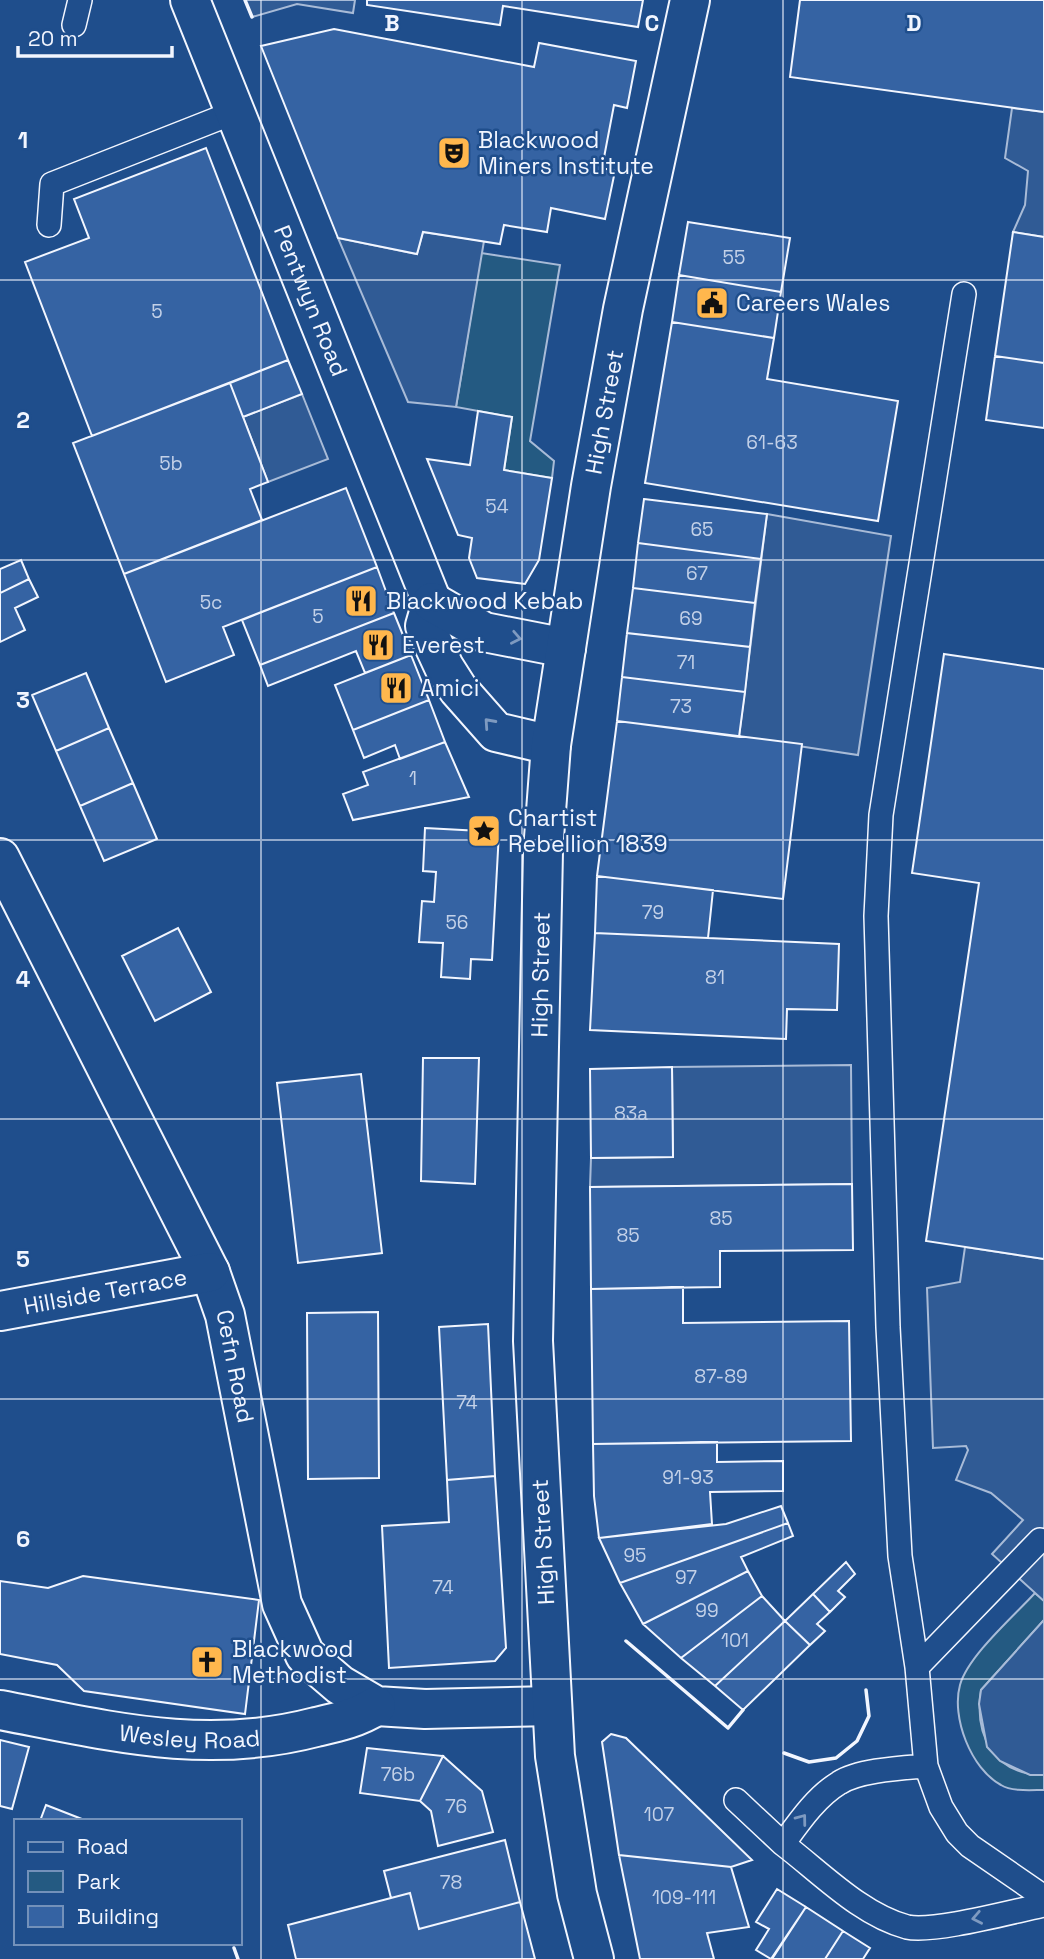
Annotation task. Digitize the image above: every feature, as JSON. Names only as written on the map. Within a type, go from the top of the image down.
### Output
[{"type":"street","name":"Pentwyn Road","points":[[190,0],[432,602],[425,626],[444,667],[458,689],[496,732],[551,745]]},
{"type":"street","name":"High Street","points":[[594,1959],[577,1894],[555,1756],[533,1341],[543,851],[551,745],[623,309],[690,0]]},
{"type":"street","points":[[432,602],[484,632],[566,648]]},
{"type":"street","name":"Cefn Road","points":[[0,858],[210,1272],[225,1315],[285,1612],[305,1655],[340,1685],[376,1706],[458,1709],[551,1706]]},
{"type":"street","name":"Hillside Terrace","points":[[0,1311],[210,1272]]},
{"type":"street","name":"Wesley Road","points":[[0,1710],[138,1736],[193,1742],[295,1733],[359,1716],[376,1706]]},
{"type":"lane","points":[[75,24],[80,0]]},
{"type":"lane","points":[[49,225],[52,184],[235,112]]},
{"type":"lane","points":[[964,294],[881,815],[876,916],[888,1326],[900,1556],[917,1667],[926,1766],[941,1807],[957,1833],[970,1846],[1044,1897]]},
{"type":"lane","points":[[917,1667],[1040,1540]]},
{"type":"lane","points":[[783,1843],[809,1809],[840,1782],[895,1769],[926,1766]]},
{"type":"lane","points":[[736,1800],[783,1843],[867,1909],[908,1927],[940,1927],[1044,1905]]},
{"type":"green space","points":[[481,253],[560,265],[530,441],[554,461],[552,478],[504,470],[512,417],[456,407]]},
{"type":"green space","points":[[1035,1593],[1044,1601],[1044,1620],[981,1690],[981,1722],[991,1749],[1000,1760],[1012,1768],[1044,1775],[1044,1790],[1016,1790],[1001,1785],[990,1777],[972,1755],[961,1726],[958,1698],[960,1685],[972,1662]]},
{"type":"shaded area","points":[[245,0],[355,0],[353,13],[297,4],[252,17]]},
{"type":"shaded area","points":[[1012,108],[1044,112],[1044,237],[1013,232],[1025,205],[1028,171],[1005,158]]},
{"type":"shaded area","points":[[423,232],[484,241],[456,407],[408,402],[338,238],[417,254]]},
{"type":"shaded area","points":[[302,394],[328,459],[268,482],[243,417]]},
{"type":"shaded area","points":[[767,514],[891,536],[858,755],[739,737]]},
{"type":"shaded area","points":[[851,1065],[852,1184],[590,1187],[591,1158],[673,1157],[672,1067]]},
{"type":"shaded area","points":[[965,1247],[1044,1259],[1044,1601],[992,1554],[1023,1520],[991,1493],[956,1480],[968,1450],[966,1446],[933,1448],[927,1288],[960,1282]]},
{"type":"shaded area","points":[[1044,1620],[1044,1775],[1030,1775],[1000,1761],[987,1747],[979,1704],[981,1690]]},
{"type":"building","points":[[367,0],[643,0],[638,27],[503,6],[500,25],[367,5]]},
{"type":"building","points":[[800,0],[1044,0],[1044,112],[790,77]]},
{"type":"building","name":"Blackwood Miners Institute","points":[[334,29],[534,67],[539,43],[636,61],[627,108],[614,105],[602,168],[615,171],[605,219],[551,208],[547,232],[504,225],[500,244],[423,232],[417,254],[338,238],[261,46]]},
{"type":"building","points":[[206,148],[288,360],[92,436],[25,262],[89,238],[74,199]]},
{"type":"building","points":[[688,222],[790,238],[781,292],[679,275]]},
{"type":"building","points":[[1013,232],[1044,237],[1044,363],[995,356]]},
{"type":"building","points":[[679,275],[781,292],[774,338],[672,322]]},
{"type":"building","points":[[672,322],[774,338],[767,379],[898,401],[878,521],[645,483]]},
{"type":"building","points":[[995,356],[1044,363],[1044,428],[986,420]]},
{"type":"building","points":[[288,360],[302,394],[243,417],[230,383]]},
{"type":"building","points":[[230,383],[268,482],[250,489],[262,520],[124,574],[73,443]]},
{"type":"building","points":[[478,411],[512,417],[504,470],[552,478],[539,560],[525,584],[477,578],[469,558],[472,538],[458,535],[427,459],[470,465]]},
{"type":"building","points":[[346,488],[377,567],[223,627],[234,655],[166,682],[124,574]]},
{"type":"building","points":[[644,499],[767,514],[761,559],[638,543]]},
{"type":"building","points":[[638,543],[761,559],[755,603],[633,588]]},
{"type":"building","points":[[21,560],[29,579],[0,593],[0,569]]},
{"type":"building","points":[[377,567],[394,613],[260,665],[242,620]]},
{"type":"building","points":[[29,579],[38,597],[15,608],[25,630],[0,642],[0,593]]},
{"type":"building","points":[[633,588],[755,603],[750,647],[627,633]]},
{"type":"building","points":[[394,613],[411,655],[365,673],[356,651],[268,686],[260,665]]},
{"type":"building","points":[[627,633],[750,647],[745,692],[622,677]]},
{"type":"building","points":[[944,654],[1044,669],[1044,1259],[926,1241],[979,883],[912,873]]},
{"type":"building","points":[[411,655],[429,700],[353,730],[335,685]]},
{"type":"building","points":[[86,673],[109,728],[56,751],[32,695]]},
{"type":"building","points":[[622,677],[745,692],[739,737],[617,721]]},
{"type":"building","points":[[429,700],[445,742],[400,759],[395,745],[364,758],[353,730]]},
{"type":"building","points":[[617,721],[802,744],[783,899],[597,876]]},
{"type":"building","points":[[109,728],[133,783],[80,806],[56,751]]},
{"type":"building","points":[[445,742],[469,797],[353,820],[343,794],[368,785],[363,772]]},
{"type":"building","points":[[133,783],[157,839],[104,861],[80,806]]},
{"type":"building","points":[[425,828],[499,832],[492,960],[471,959],[470,979],[441,977],[443,943],[419,942],[422,901],[434,902],[436,872],[423,871]]},
{"type":"building","points":[[597,876],[713,890],[708,938],[595,933]]},
{"type":"building","points":[[178,928],[211,992],[155,1021],[122,956]]},
{"type":"building","points":[[595,933],[839,944],[837,1010],[787,1009],[786,1039],[590,1030]]},
{"type":"building","points":[[423,1058],[479,1058],[475,1184],[421,1181]]},
{"type":"building","points":[[672,1067],[673,1157],[591,1158],[590,1069]]},
{"type":"building","points":[[361,1074],[382,1253],[298,1263],[277,1083]]},
{"type":"building","points":[[852,1184],[853,1250],[720,1251],[720,1287],[591,1289],[590,1187]]},
{"type":"building","points":[[683,1287],[683,1323],[849,1321],[851,1441],[593,1444],[591,1289]]},
{"type":"building","points":[[378,1312],[379,1478],[308,1479],[307,1313]]},
{"type":"building","points":[[488,1324],[495,1476],[447,1480],[439,1327]]},
{"type":"building","points":[[717,1442],[717,1462],[783,1461],[783,1491],[710,1492],[712,1524],[599,1538],[594,1496],[593,1444]]},
{"type":"building","points":[[495,1476],[506,1648],[495,1661],[389,1668],[382,1526],[449,1522],[447,1480]]},
{"type":"building","points":[[781,1506],[788,1523],[620,1583],[599,1538],[726,1524]]},
{"type":"building","points":[[788,1523],[793,1536],[741,1557],[748,1571],[643,1624],[620,1583]]},
{"type":"building","points":[[846,1562],[855,1574],[838,1591],[845,1597],[830,1612],[813,1594]]},
{"type":"building","points":[[748,1571],[762,1596],[681,1658],[643,1624]]},
{"type":"building","points":[[83,1576],[259,1600],[245,1714],[84,1691],[57,1665],[0,1654],[0,1581],[48,1588]]},
{"type":"building","points":[[813,1594],[830,1612],[817,1624],[825,1631],[810,1645],[785,1621]]},
{"type":"building","points":[[762,1596],[785,1621],[715,1686],[681,1658]]},
{"type":"building","points":[[785,1621],[810,1645],[743,1710],[715,1686]]},
{"type":"building","points":[[611,1734],[626,1738],[752,1860],[731,1867],[619,1855],[602,1742]]},
{"type":"building","points":[[0,1740],[29,1747],[12,1809],[0,1806]]},
{"type":"building","points":[[367,1748],[443,1756],[420,1801],[360,1793]]},
{"type":"building","points":[[443,1756],[482,1791],[493,1832],[438,1846],[431,1811],[420,1801]]},
{"type":"building","points":[[46,1805],[82,1819],[41,1819]]},
{"type":"building","points":[[505,1840],[520,1902],[419,1929],[410,1893],[391,1898],[384,1871]]},
{"type":"building","points":[[619,1855],[731,1867],[749,1927],[707,1933],[714,1959],[640,1959]]},
{"type":"building","points":[[777,1889],[806,1907],[771,1959],[756,1950],[769,1929],[756,1922]]},
{"type":"building","points":[[410,1893],[419,1929],[520,1902],[535,1959],[296,1959],[288,1925]]},
{"type":"building","points":[[806,1907],[843,1931],[825,1959],[772,1959]]},
{"type":"building","points":[[843,1931],[870,1948],[863,1959],[825,1959]]},
{"type":"wall","points":[[245,0],[252,17]]},
{"type":"wall","points":[[626,1641],[728,1728],[743,1710]]},
{"type":"wall","points":[[784,1753],[809,1762],[836,1758],[857,1741],[869,1716],[866,1690]]},
{"type":"wall","points":[[234,1948],[238,1959]]},
{"type":"place","name":"Blackwood Miners Institute","points":[[454,153]]},
{"type":"place","name":"Careers Wales","points":[[712,303]]},
{"type":"place","name":"Blackwood Kebab","points":[[361,601]]},
{"type":"place","name":"Everest","points":[[378,645]]},
{"type":"place","name":"Amici","points":[[396,688]]},
{"type":"place","name":"Chartist Rebellion 1839","points":[[484,831]]},
{"type":"place","name":"Blackwood Methodist","points":[[207,1662]]}]
